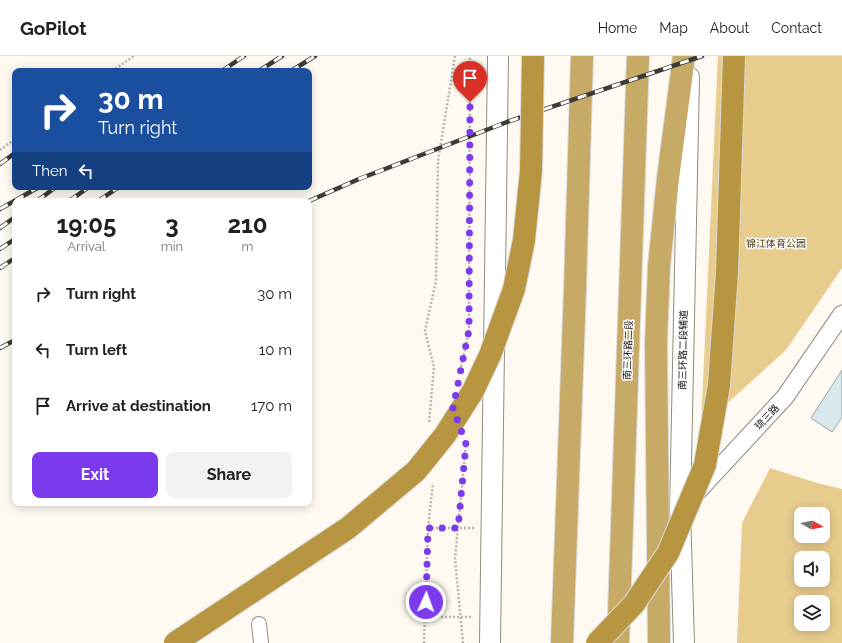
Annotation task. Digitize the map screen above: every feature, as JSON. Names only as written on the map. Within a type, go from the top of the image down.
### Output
[{"type":"highway","points":[[175,643],[348,528],[416,471],[445,436],[473,391],[490,355],[514,290],[524,240],[531,171],[534,56]]},
{"type":"highway","points":[[562,643],[582,56]]},
{"type":"highway","name":"南三环路二段","points":[[618,643],[638,56]]},
{"type":"highway","points":[[659,643],[656,343],[659,266],[668,178],[684,56]]},
{"type":"highway","points":[[597,643],[634,604],[668,553],[705,465],[719,384],[727,280],[734,56]]},
{"type":"main road","points":[[490,643],[498,56]]},
{"type":"main road","name":"南三环路二段辅道","points":[[684,643],[680,511],[690,56]]},
{"type":"street","name":"琉三路","points":[[680,511],[785,397],[842,314]]},
{"type":"street","points":[[259,624],[261,643]]},
{"type":"path","points":[[116,68],[134,56]]},
{"type":"path","points":[[429,428],[434,367],[425,331],[436,281],[438,161],[455,56]]},
{"type":"path","points":[[461,369],[469,330],[470,56]]},
{"type":"path","points":[[0,150],[12,141]]},
{"type":"path","points":[[463,643],[456,558],[466,444],[464,437]]},
{"type":"path","points":[[424,643],[428,528],[433,482]]},
{"type":"path","points":[[428,528],[458,528]]},
{"type":"path","points":[[425,617],[461,617]]},
{"type":"green space","name":"锦江体育公园","points":[[718,56],[842,56],[842,268],[786,350],[701,427]]},
{"type":"green space","points":[[770,468],[817,483],[842,489],[842,643],[737,643],[742,523]]},
{"type":"building","points":[[842,370],[842,417],[832,432],[811,418]]},
{"type":"railway","points":[[226,68],[244,56]]},
{"type":"railway","points":[[264,68],[282,56]]},
{"type":"railway","points":[[296,68],[315,56]]},
{"type":"railway","points":[[312,200],[359,179],[507,122],[702,56]]},
{"type":"railway","points":[[0,164],[12,155]]},
{"type":"railway","points":[[20,198],[34,190]]},
{"type":"railway","points":[[41,198],[52,190]]},
{"type":"railway","points":[[73,198],[85,190]]},
{"type":"railway","points":[[102,198],[114,190]]},
{"type":"railway","points":[[0,209],[12,202]]},
{"type":"railway","points":[[0,228],[12,219]]},
{"type":"railway","points":[[0,249],[12,241]]},
{"type":"railway","points":[[0,268],[12,260]]},
{"type":"railway","points":[[0,348],[12,342]]},
{"type":"route","points":[[426,602],[428,528],[458,528],[466,444],[453,408],[469,330],[470,102]]}]
